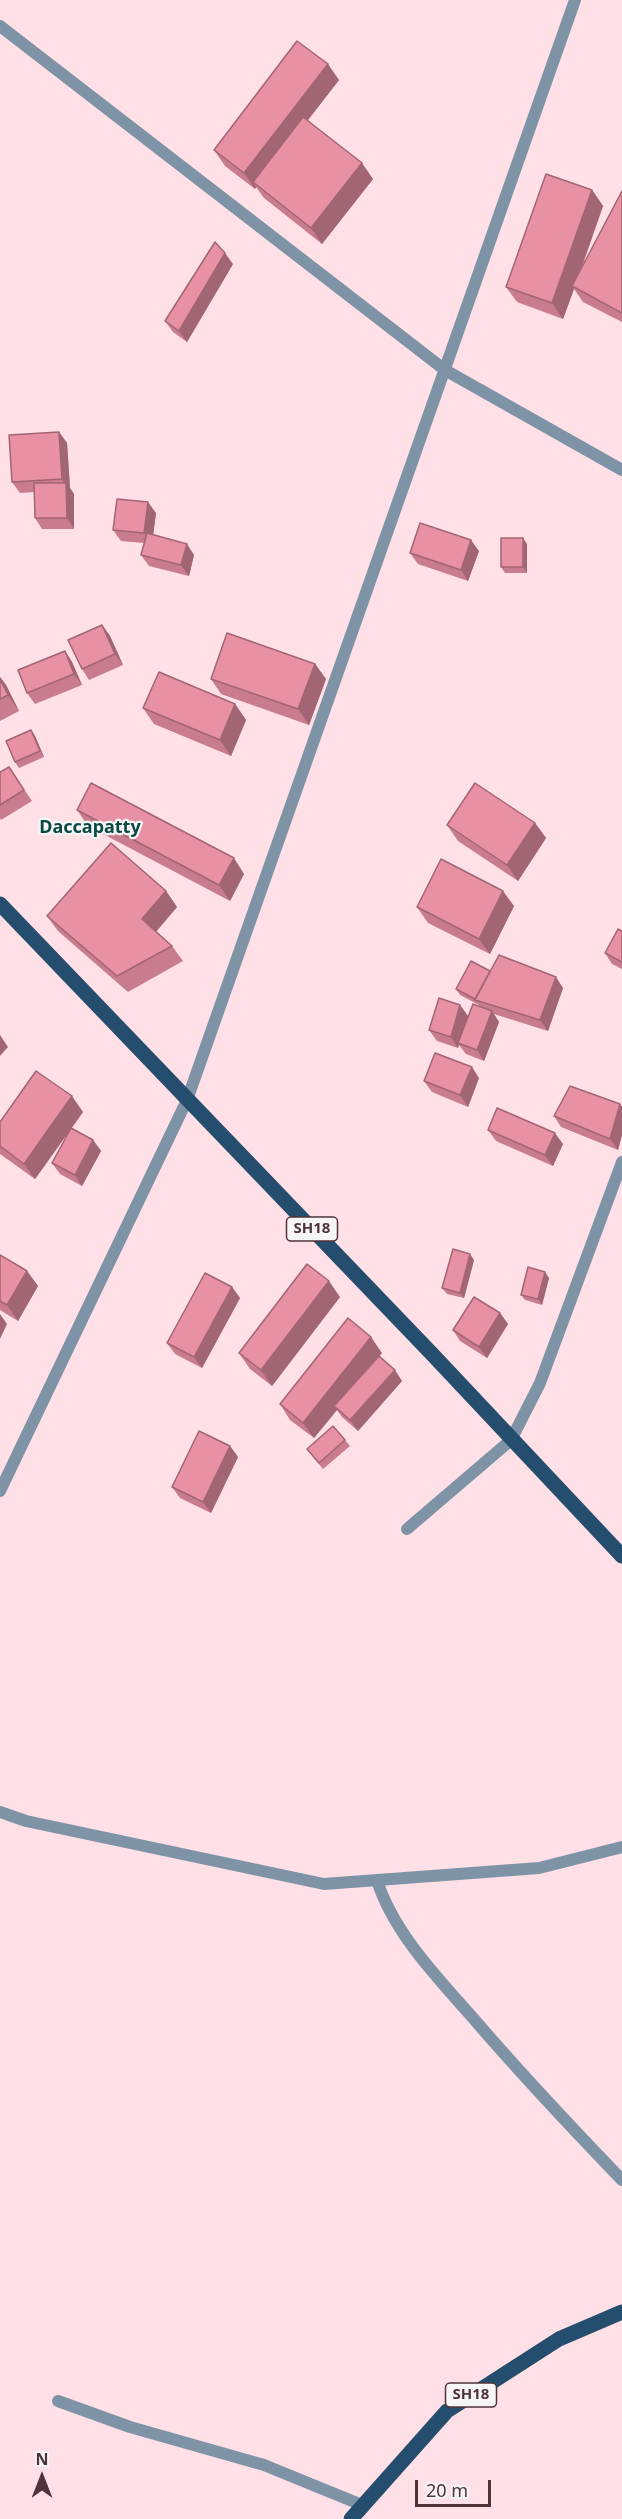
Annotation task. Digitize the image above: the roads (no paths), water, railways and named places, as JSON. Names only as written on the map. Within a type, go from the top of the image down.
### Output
[{"type":"main road","name":"SH18","points":[[0,904],[426,1347],[622,1557]]},
{"type":"main road","name":"SH18","points":[[351,2519],[447,2411],[559,2339],[622,2312]]},
{"type":"street","points":[[0,1491],[187,1100],[575,0]]},
{"type":"street","points":[[0,26],[445,370],[622,470]]},
{"type":"street","points":[[407,1528],[511,1440],[540,1383],[622,1162]]},
{"type":"street","points":[[0,1812],[26,1821],[324,1884],[539,1868],[622,1847]]},
{"type":"street","points":[[377,1880],[384,1904],[435,1976],[538,2094],[622,2180]]},
{"type":"street","points":[[58,2401],[130,2427],[264,2464],[362,2505]]},
{"type":"district","name":"Daccapatty","points":[[90,828]]}]
